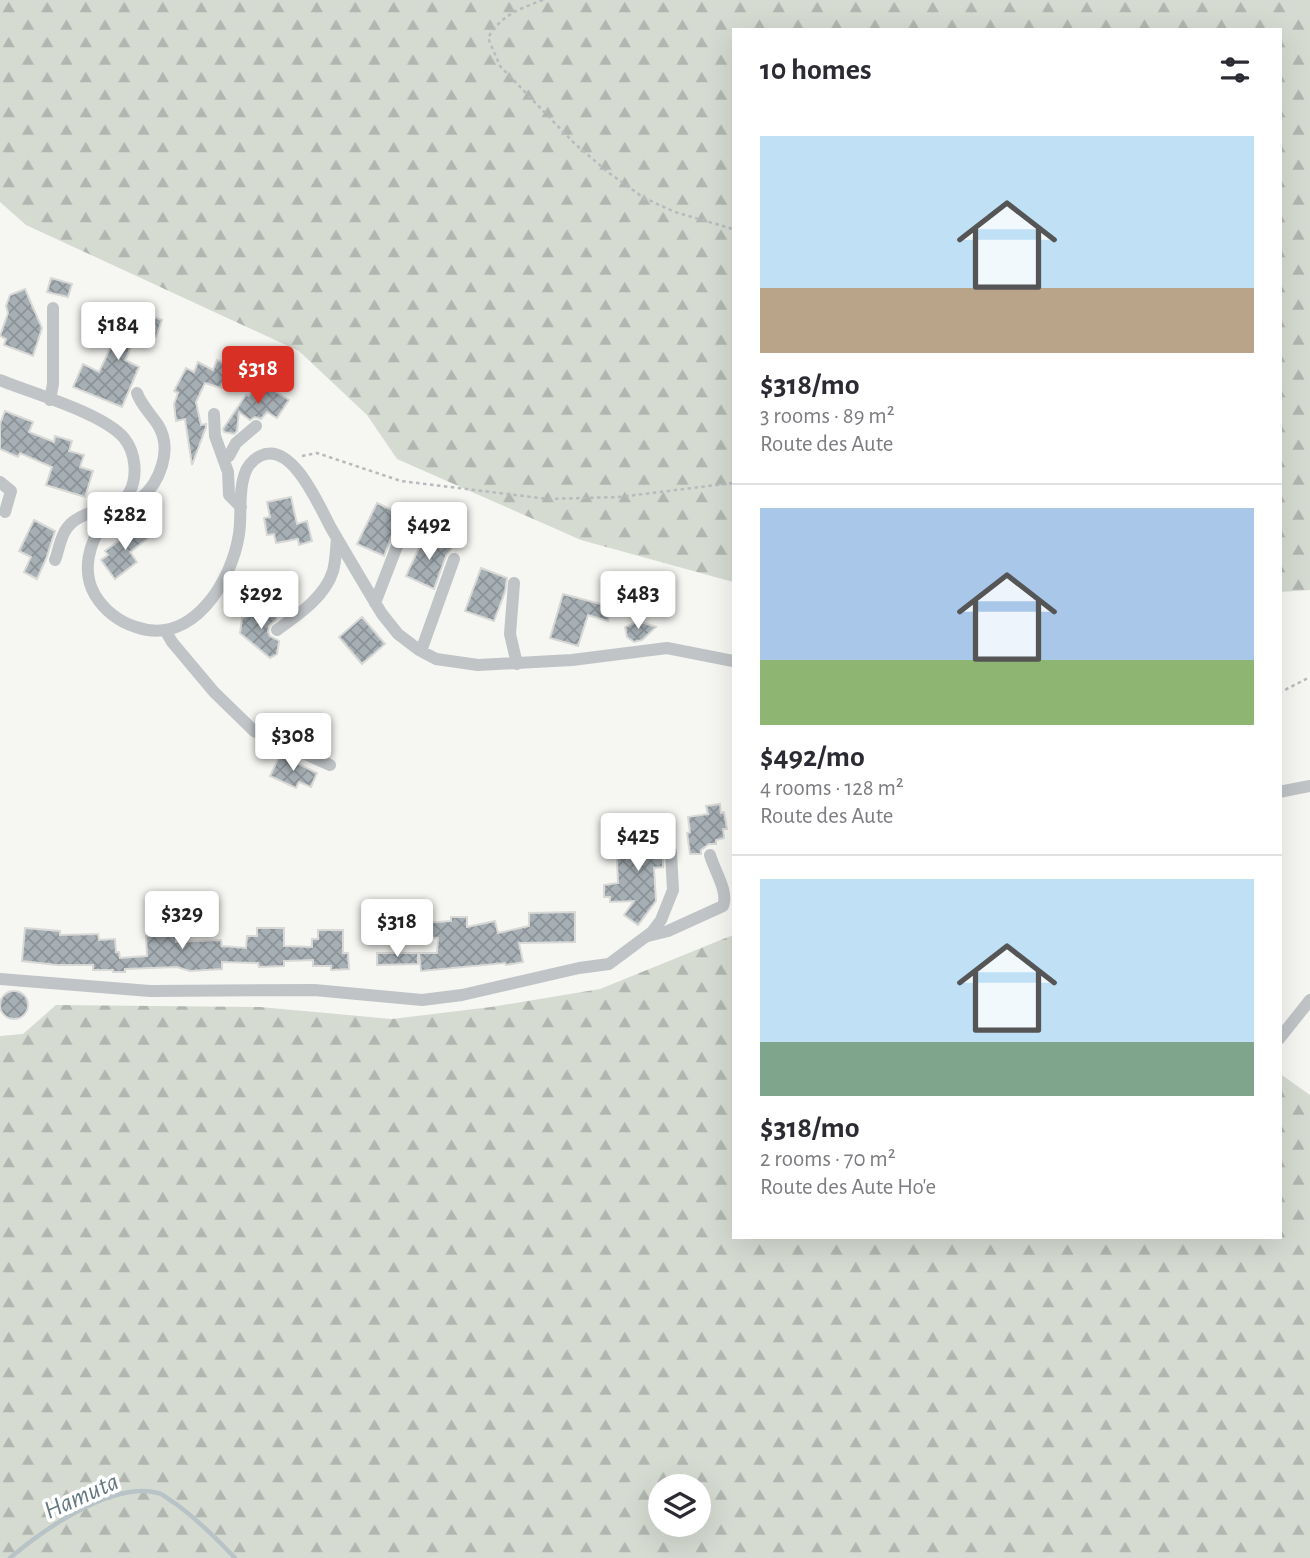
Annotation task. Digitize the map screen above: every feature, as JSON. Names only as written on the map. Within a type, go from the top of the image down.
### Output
[{"type":"street","points":[[50,400],[53,384],[53,309]]},
{"type":"street","points":[[0,380],[103,423],[125,439],[135,466],[134,480],[122,501],[94,537],[89,552],[88,572],[92,590],[100,603],[116,618],[136,628],[159,632],[175,628],[193,618],[217,591],[229,571],[239,535],[244,474],[256,458],[267,453],[279,454],[288,459],[304,481],[375,603],[398,634],[436,659],[478,665],[517,664],[667,648],[732,661]]},
{"type":"street","points":[[55,560],[61,541],[72,522],[122,501],[140,499],[150,491],[163,463],[164,446],[160,428],[137,393]]},
{"type":"street","points":[[214,414],[215,436],[228,472],[229,495],[241,507]]},
{"type":"street","points":[[225,458],[236,443],[256,426]]},
{"type":"street","points":[[0,482],[11,491],[5,512]]},
{"type":"street","points":[[375,603],[402,533]]},
{"type":"street","points":[[277,630],[309,605],[328,583],[333,570],[337,538]]},
{"type":"street","points":[[421,651],[454,559]]},
{"type":"street","points":[[514,583],[510,634],[517,664]]},
{"type":"street","points":[[165,630],[214,692],[254,732],[330,765]]},
{"type":"street","points":[[1282,791],[1310,786]]},
{"type":"street","points":[[0,979],[150,991],[314,990],[422,1000],[462,995],[579,968],[609,964],[652,932],[669,904],[673,890],[671,852]]},
{"type":"street","points":[[645,937],[668,931],[723,906],[724,894],[710,855]]},
{"type":"street","points":[[1282,1035],[1310,1000]]},
{"type":"path","points":[[543,0],[514,12],[494,26],[488,38],[500,66],[574,143],[634,191],[675,212],[732,229]]},
{"type":"path","points":[[288,459],[317,453],[401,481],[548,499],[619,497],[732,483]]},
{"type":"path","points":[[1282,691],[1310,677]]},
{"type":"green space","points":[[0,0],[1310,0],[1310,590],[1282,592],[1282,28],[732,28],[732,582],[581,540],[397,459],[367,415],[299,351],[26,225],[0,202]]},
{"type":"green space","points":[[732,935],[732,1239],[1282,1239],[1282,1075],[1310,1095],[1310,1558],[0,1558],[0,1036],[23,1034],[56,1005],[260,1007],[392,1019],[491,1007],[600,989]]},
{"type":"building","points":[[51,278],[72,284],[68,297],[47,292]]},
{"type":"building","points":[[25,289],[42,328],[33,356],[4,345],[6,339],[0,336],[8,313],[6,306],[10,295]]},
{"type":"building","points":[[129,309],[162,320],[156,337],[138,331],[125,360],[139,367],[122,407],[73,387],[83,364],[99,372],[115,338],[118,340]]},
{"type":"building","points":[[217,360],[229,365],[221,388],[205,383],[196,402],[201,425],[206,424],[206,427],[192,465],[185,419],[176,421],[174,404],[178,393],[174,391],[186,368],[194,372],[198,362],[213,370]]},
{"type":"building","points":[[259,381],[289,400],[277,418],[267,412],[261,419],[255,417],[250,420],[239,412],[237,431],[234,434],[224,432],[223,429],[246,395],[249,396]]},
{"type":"building","points":[[5,411],[33,422],[29,432],[54,442],[55,436],[72,441],[69,451],[84,455],[80,467],[93,471],[85,497],[46,485],[52,467],[20,453],[18,457],[0,449],[0,424]]},
{"type":"building","points":[[291,497],[297,524],[307,521],[312,541],[299,545],[298,539],[276,543],[274,534],[267,535],[264,518],[270,517],[267,502]]},
{"type":"building","points":[[377,503],[405,516],[394,530],[384,556],[357,544]]},
{"type":"building","points":[[34,520],[55,531],[37,579],[24,572],[31,557],[19,551]]},
{"type":"building","points":[[142,524],[151,536],[130,552],[137,562],[115,579],[101,560],[108,555],[105,551]]},
{"type":"building","points":[[425,535],[453,547],[446,556],[434,589],[406,576]]},
{"type":"building","points":[[481,568],[507,578],[505,592],[494,621],[465,611]]},
{"type":"building","points":[[563,594],[612,607],[608,621],[588,615],[578,646],[550,638]]},
{"type":"building","points":[[269,606],[277,614],[268,632],[279,641],[277,654],[270,658],[240,633],[242,618]]},
{"type":"building","points":[[362,617],[385,644],[362,664],[339,637]]},
{"type":"building","points":[[638,621],[656,627],[642,640],[634,642],[627,637],[625,627]]},
{"type":"building","points":[[280,755],[317,773],[311,787],[299,782],[296,788],[270,776]]},
{"type":"building","points":[[720,804],[727,829],[723,829],[724,838],[716,840],[716,844],[709,844],[701,850],[701,854],[690,854],[688,817],[708,814],[706,806]]},
{"type":"building","points":[[647,823],[663,823],[663,867],[654,868],[656,901],[638,925],[624,915],[634,901],[610,902],[610,897],[604,897],[604,885],[618,883],[616,841],[648,839]]},
{"type":"building","points":[[575,912],[575,942],[519,943],[523,962],[421,971],[419,953],[437,953],[438,938],[428,937],[426,923],[451,921],[451,917],[467,917],[467,927],[495,921],[498,933],[529,926],[529,913]]},
{"type":"building","points":[[25,928],[60,931],[60,935],[98,934],[99,940],[115,939],[116,952],[119,952],[120,958],[147,956],[146,936],[176,935],[176,942],[221,940],[222,946],[246,948],[247,936],[257,936],[257,928],[284,928],[284,946],[312,947],[312,939],[318,939],[318,930],[343,930],[343,953],[348,953],[349,969],[331,970],[331,966],[313,966],[313,960],[284,961],[284,966],[259,967],[258,963],[222,962],[222,969],[190,971],[177,967],[125,969],[125,972],[93,970],[93,965],[22,961]]},
{"type":"building","points":[[377,953],[418,953],[418,964],[377,965]]},
{"type":"building","points":[[14,991],[24,995],[28,1005],[24,1015],[14,1019],[4,1015],[0,1005],[4,995]]},
{"type":"waterway","name":"Hamuta","points":[[10,1558],[79,1510],[120,1494],[140,1491],[160,1494],[176,1504],[235,1558]]}]
